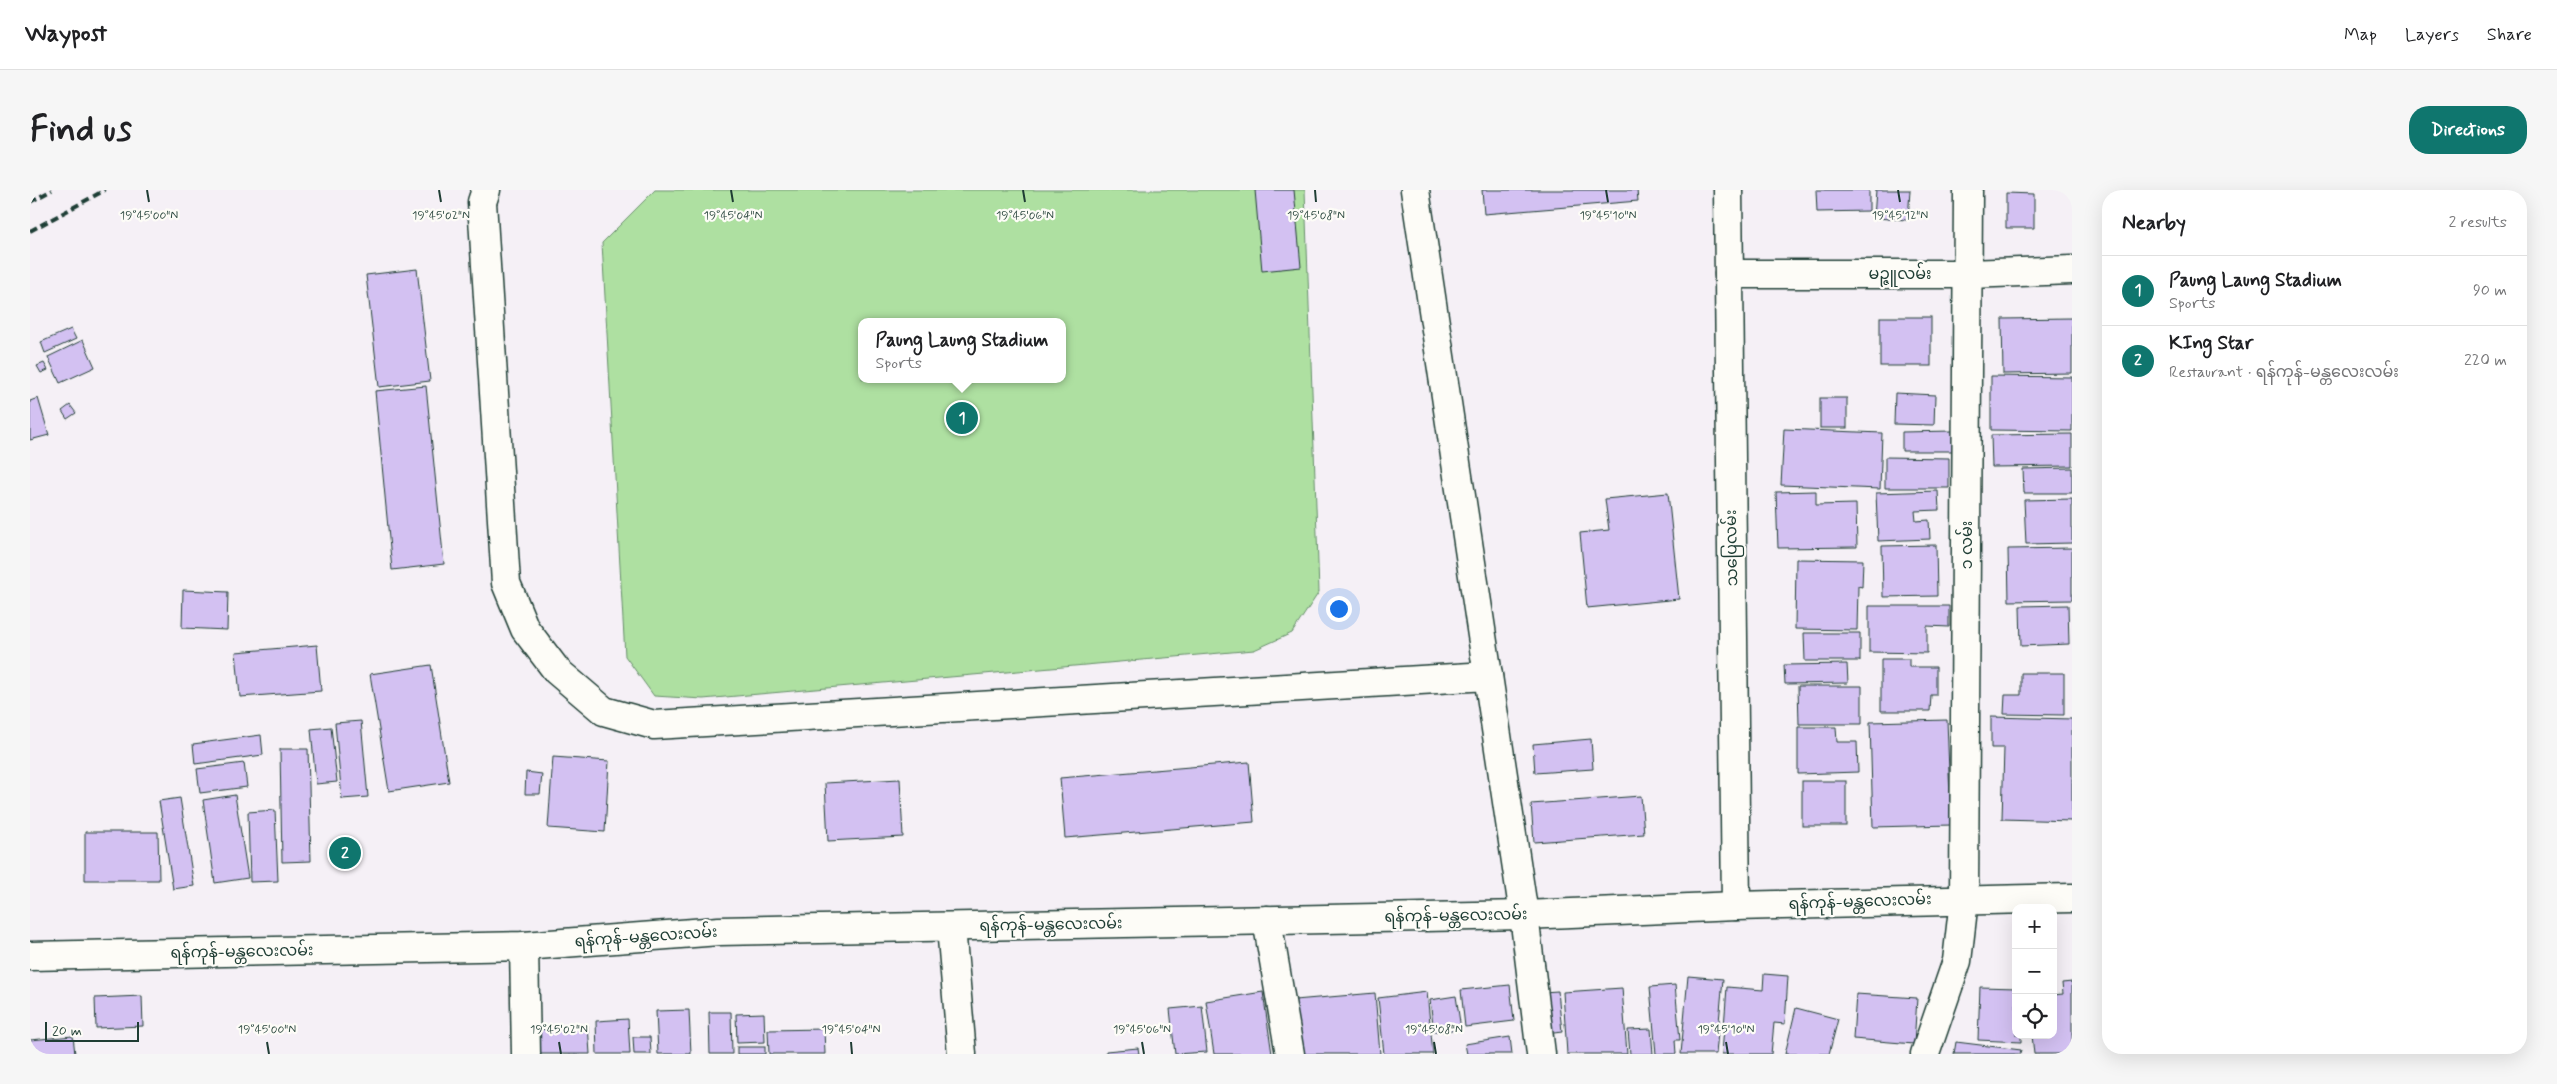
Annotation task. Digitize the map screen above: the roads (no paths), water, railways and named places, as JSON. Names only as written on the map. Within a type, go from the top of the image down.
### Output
[{"type":"street","points":[[486,190],[482,202],[506,583],[525,629],[557,671],[604,711],[654,725],[1488,676]]},
{"type":"street","points":[[1415,190],[1524,915],[1541,1054]]},
{"type":"street","name":"သပြေလမ်း","points":[[1728,190],[1736,906]]},
{"type":"street","name":"၁ လမ်း","points":[[1925,1054],[1957,961],[1964,900],[1968,190]]},
{"type":"street","name":"မဉ္ဇူလမ်း","points":[[1729,274],[1969,274],[2072,270]]},
{"type":"street","name":"ရန်ကုန်-မန္တလေးလမ်း","points":[[30,956],[524,946],[719,931],[1524,915],[1736,906],[2072,898]]},
{"type":"street","points":[[1267,920],[1290,1054]]},
{"type":"street","points":[[950,927],[962,1054]]},
{"type":"street","points":[[524,946],[526,1054]]},
{"type":"railway","points":[[30,202],[52,190]]},
{"type":"railway","points":[[30,231],[105,190]]},
{"type":"place","name":"Paung Laung Stadium","points":[[962,418]]},
{"type":"place","name":"KIng Star","points":[[345,853]]}]
